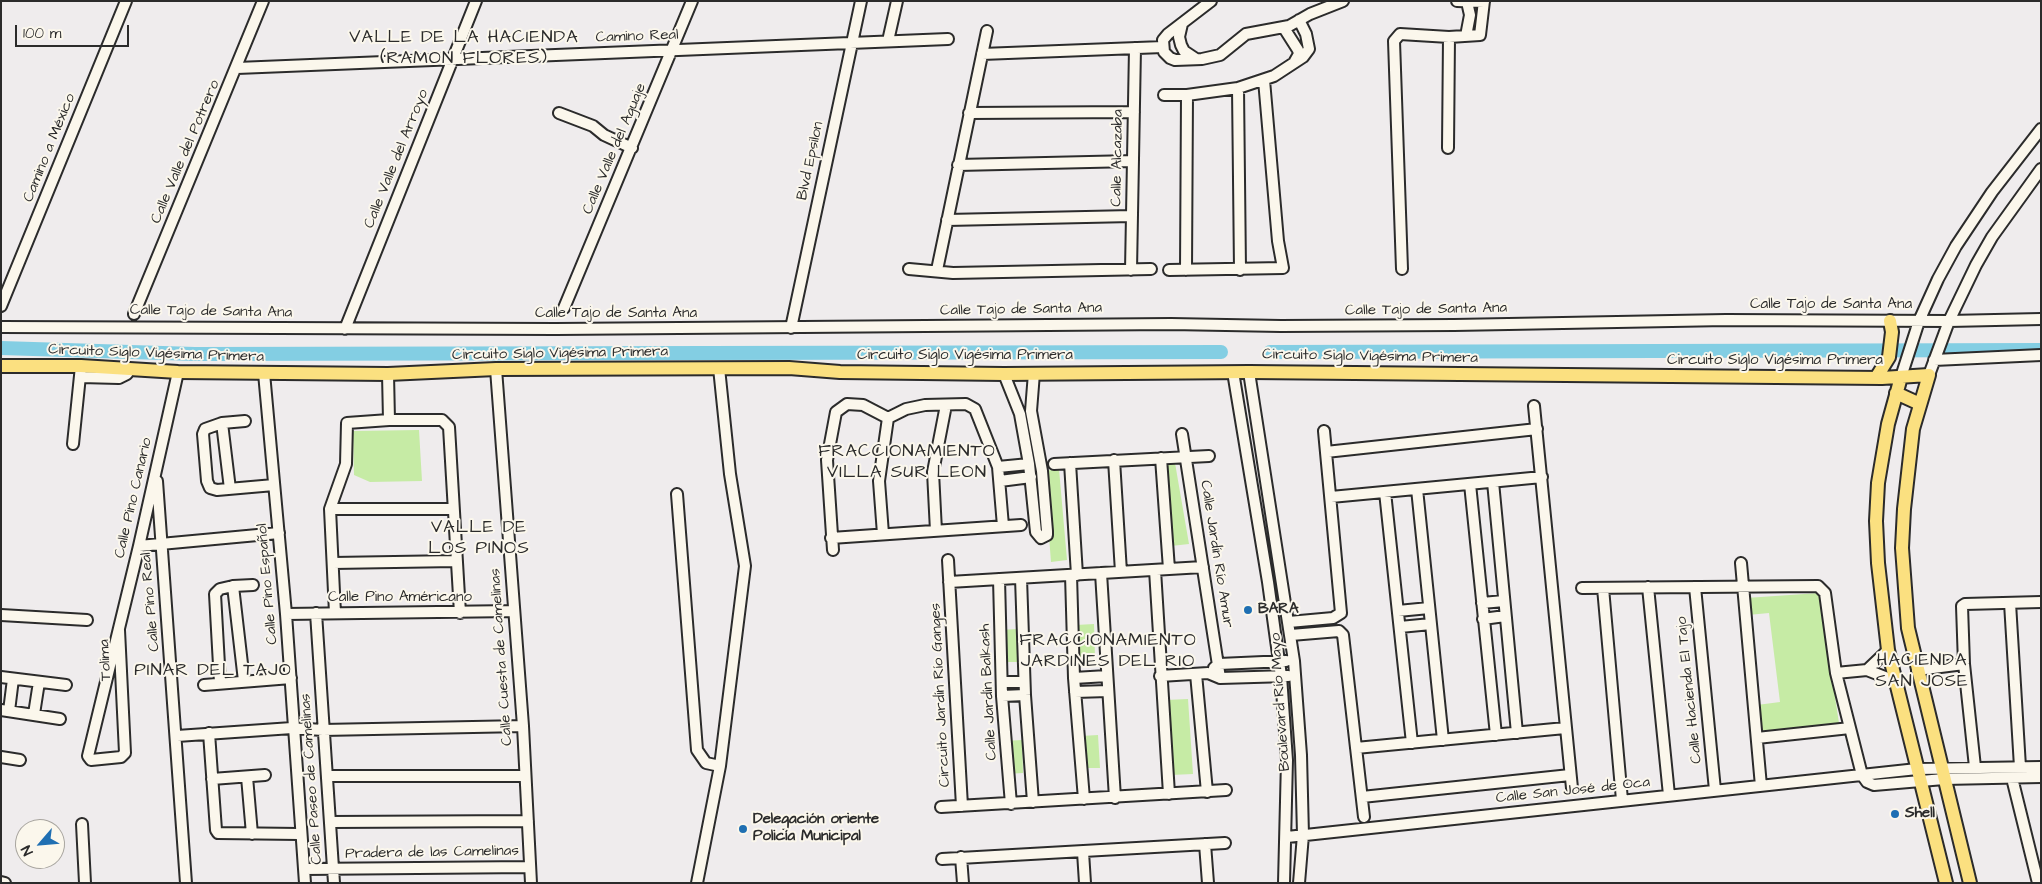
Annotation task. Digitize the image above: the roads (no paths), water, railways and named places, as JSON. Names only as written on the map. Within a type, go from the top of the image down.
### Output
[{"type":"main road","points":[[1891,326],[1890,357],[1879,378],[1895,396],[1920,404]]},
{"type":"main road","name":"Circuito Siglo Vigésima Primera","points":[[1,366],[81,371],[130,369],[178,372],[388,374],[496,369],[720,368],[1004,374],[1250,372],[1879,378],[1929,375]]},
{"type":"main road","points":[[1929,375],[1913,429],[1908,465],[1902,548],[1908,628],[1916,670],[1970,883]]},
{"type":"main road","points":[[1901,377],[1895,396],[1878,483],[1876,521],[1881,599],[1888,650],[1895,681],[1946,883]]},
{"type":"street","name":"Camino a México","points":[[1,306],[126,1]]},
{"type":"street","name":"Calle Valle del Potrero","points":[[134,314],[264,1]]},
{"type":"street","name":"Calle Valle del Arroyo","points":[[345,329],[476,1]]},
{"type":"street","name":"Calle Valle del Aguaje","points":[[564,308],[692,1]]},
{"type":"street","name":"Blvd Epsilon","points":[[791,328],[861,1]]},
{"type":"street","points":[[888,41],[897,1]]},
{"type":"street","points":[[1211,1],[1168,34],[1163,40],[1163,47],[1170,58],[1175,60],[1196,59],[1220,55],[1246,34],[1264,29],[1284,28],[1343,1]]},
{"type":"street","points":[[1402,269],[1394,41],[1400,34],[1449,37],[1477,36],[1482,32],[1484,2],[1462,2],[1470,16],[1466,36]]},
{"type":"street","points":[[1164,95],[1187,95],[1238,88],[1274,76],[1303,57],[1309,49],[1306,34],[1299,20]]},
{"type":"street","points":[[1182,24],[1179,37],[1181,44],[1184,51],[1196,59]]},
{"type":"street","points":[[1284,28],[1298,50],[1299,54],[1295,61]]},
{"type":"street","points":[[937,270],[987,31]]},
{"type":"street","points":[[1448,148],[1449,37]]},
{"type":"street","name":"Camino Real","points":[[236,68],[948,39]]},
{"type":"street","points":[[982,54],[1163,47]]},
{"type":"street","name":"Calle Alcazaba","points":[[1131,270],[1135,48]]},
{"type":"street","points":[[1169,270],[1283,268],[1278,240],[1264,80]]},
{"type":"street","points":[[1238,88],[1240,270]]},
{"type":"street","points":[[1186,270],[1187,95]]},
{"type":"street","points":[[969,113],[1134,112]]},
{"type":"street","points":[[559,113],[592,126],[604,135],[632,148]]},
{"type":"street","points":[[1901,377],[1910,355],[1919,320],[1938,278],[1956,246],[1992,192],[2041,128]]},
{"type":"street","points":[[958,165],[1133,161]]},
{"type":"street","points":[[1929,375],[1949,322],[1992,237],[2041,170]]},
{"type":"street","points":[[947,220],[1132,216]]},
{"type":"street","points":[[909,269],[954,273],[1151,269]]},
{"type":"street","name":"Calle Tajo de Santa Ana","points":[[1,327],[345,329],[791,328],[1171,324],[1281,326],[1454,325],[1726,320],[1891,326],[1919,320],[1949,322],[2041,319]]},
{"type":"street","points":[[1935,357],[2041,355]]},
{"type":"street","points":[[698,883],[720,766],[746,566],[730,474],[720,368]]},
{"type":"street","name":"Calle Cuesta de Camelinas","points":[[496,369],[523,726],[532,883]]},
{"type":"street","points":[[73,444],[81,371]]},
{"type":"street","name":"Calle Pino Canario","points":[[119,630],[178,372]]},
{"type":"street","name":"Boulevard Río Mayo","points":[[1233,372],[1282,676],[1287,760],[1287,837],[1284,883]]},
{"type":"street","name":"Boulevard Río Mayo","points":[[1250,372],[1294,661],[1301,755],[1303,835],[1299,883]]},
{"type":"street","name":"Calle Pino Español","points":[[264,373],[286,614],[291,678],[292,728],[304,883]]},
{"type":"street","points":[[1004,374],[1020,414],[1031,477],[1036,532],[1038,536],[1044,537],[1047,531],[1042,471],[1031,411],[1034,373]]},
{"type":"street","points":[[388,374],[390,420]]},
{"type":"street","points":[[832,550],[827,460],[834,419],[839,408],[847,404],[858,404],[888,418],[916,406],[966,404],[975,409],[998,467],[1003,526]]},
{"type":"street","points":[[936,531],[933,472],[946,405]]},
{"type":"street","points":[[1534,406],[1564,728],[1572,788]]},
{"type":"street","points":[[1020,414],[1031,411]]},
{"type":"street","points":[[883,534],[879,481],[888,418]]},
{"type":"street","points":[[335,613],[330,509],[346,464],[347,423],[390,420],[442,420],[446,422],[448,427],[460,613]]},
{"type":"street","points":[[245,421],[222,423],[205,429],[203,434],[207,481],[210,488],[217,490],[274,485]]},
{"type":"street","points":[[222,423],[230,489]]},
{"type":"street","points":[[1326,452],[1537,429]]},
{"type":"street","points":[[1289,622],[1333,618],[1341,613],[1324,432]]},
{"type":"street","name":"Calle Jardín Río Amur","points":[[1182,434],[1220,678]]},
{"type":"street","points":[[1054,464],[1209,456]]},
{"type":"street","points":[[1161,458],[1169,569]]},
{"type":"street","points":[[1114,460],[1121,572]]},
{"type":"street","points":[[1070,462],[1074,575],[1074,678],[1084,799]]},
{"type":"street","points":[[998,467],[1029,464]]},
{"type":"street","name":"Calle Pino Real","points":[[157,468],[186,883]]},
{"type":"street","points":[[1000,481],[1031,477]]},
{"type":"street","points":[[1331,497],[1542,477]]},
{"type":"street","points":[[1493,482],[1518,733]]},
{"type":"street","points":[[1470,484],[1496,735]]},
{"type":"street","points":[[1417,489],[1443,740]]},
{"type":"street","points":[[1385,492],[1412,743]]},
{"type":"street","points":[[677,494],[697,750],[706,763],[720,766]]},
{"type":"street","points":[[330,509],[453,509]]},
{"type":"street","points":[[832,538],[1021,525]]},
{"type":"street","points":[[139,546],[279,533]]},
{"type":"street","name":"Circuito Jardín Río Ganges","points":[[948,560],[962,806]]},
{"type":"street","points":[[333,563],[456,561]]},
{"type":"street","points":[[1741,563],[1761,786]]},
{"type":"street","name":"Circuito Jardín Río Ganges","points":[[949,582],[1203,567]]},
{"type":"street","points":[[1155,570],[1160,676],[1169,794]]},
{"type":"street","points":[[1101,573],[1115,798]]},
{"type":"street","points":[[1021,578],[1024,682],[1033,802]]},
{"type":"street","name":"Calle Jardín Balkash","points":[[999,579],[1002,696],[1011,804]]},
{"type":"street","points":[[220,683],[214,598],[217,591],[233,586],[253,585]]},
{"type":"street","points":[[1582,588],[1813,585],[1822,588],[1827,599],[1836,673],[1862,775],[1867,782],[1874,785],[1918,775],[1942,774],[2012,778],[2041,777]]},
{"type":"street","points":[[233,586],[244,681]]},
{"type":"street","name":"Calle Hacienda El Tajo","points":[[1695,587],[1715,790]]},
{"type":"street","points":[[1603,588],[1622,800]]},
{"type":"street","points":[[1648,588],[1668,795]]},
{"type":"street","points":[[1482,603],[1504,601]]},
{"type":"street","points":[[1974,767],[1964,664],[1962,606],[1965,604],[2041,602]]},
{"type":"street","points":[[2010,603],[2020,767]]},
{"type":"street","points":[[1398,611],[1429,608]]},
{"type":"street","name":"Calle Pino Américano","points":[[286,614],[514,611]]},
{"type":"street","name":"Calle Paseo de Camelinas","points":[[316,613],[334,883]]},
{"type":"street","points":[[1,615],[87,620]]},
{"type":"street","points":[[1483,619],[1505,616]]},
{"type":"street","points":[[1400,627],[1431,624]]},
{"type":"street","name":"Tolima","points":[[119,630],[125,753],[121,758],[91,760],[88,756],[119,630]]},
{"type":"street","points":[[1291,635],[1339,631],[1342,635],[1364,817]]},
{"type":"street","points":[[1867,670],[1888,650]]},
{"type":"street","points":[[1208,673],[1219,664],[1294,661]]},
{"type":"street","points":[[1916,670],[1964,664]]},
{"type":"street","points":[[1836,673],[1867,670],[1895,681]]},
{"type":"street","points":[[1160,676],[1208,673],[1220,678],[1295,676]]},
{"type":"street","points":[[1196,674],[1207,792]]},
{"type":"street","points":[[1074,678],[1107,676]]},
{"type":"street","points":[[1,677],[66,685]]},
{"type":"street","points":[[204,685],[291,678]]},
{"type":"street","points":[[13,679],[5,711],[60,719]]},
{"type":"street","points":[[34,714],[39,682]]},
{"type":"street","points":[[1002,682],[1024,682]]},
{"type":"street","points":[[1075,692],[1108,691]]},
{"type":"street","points":[[1002,696],[1025,695]]},
{"type":"street","points":[[177,736],[292,728],[323,730],[523,726]]},
{"type":"street","points":[[1356,748],[1564,728]]},
{"type":"street","points":[[1757,738],[1850,728]]},
{"type":"street","points":[[209,734],[216,830],[221,834],[300,834]]},
{"type":"street","points":[[1,758],[20,760]]},
{"type":"street","points":[[1942,774],[1974,767],[2041,767]]},
{"type":"street","points":[[212,779],[265,775]]},
{"type":"street","points":[[1362,797],[1570,775]]},
{"type":"street","name":"Calle San José de Oca","points":[[1287,837],[1862,775]]},
{"type":"street","points":[[328,776],[525,776]]},
{"type":"street","points":[[247,777],[252,834]]},
{"type":"street","points":[[2012,778],[2038,883]]},
{"type":"street","name":"Circuito Jardín Río Ganges","points":[[941,807],[1226,790]]},
{"type":"street","points":[[330,822],[528,821]]},
{"type":"street","points":[[82,824],[86,883]]},
{"type":"street","points":[[942,859],[1225,843]]},
{"type":"street","points":[[1205,844],[1208,883]]},
{"type":"street","points":[[1083,852],[1085,883]]},
{"type":"street","points":[[961,858],[963,883]]},
{"type":"street","name":"Pradera de las Camelinas","points":[[304,869],[530,867]]},
{"type":"street","points":[[1,882],[5,883]]},
{"type":"waterway","points":[[1,348],[195,354],[1221,352]]},
{"type":"waterway","points":[[1270,352],[2041,350]]},
{"type":"place","name":"BARA","points":[[1248,610]]},
{"type":"place","name":"Shell","points":[[1895,814]]},
{"type":"place","name":"Delegación oriente Policía Municipal","points":[[743,829]]},
{"type":"district","name":"VALLE DE LA HACIENDA (RAMON FLORES)","points":[[464,48]]},
{"type":"district","name":"FRACCIONAMIENTO VILLA SUR LEON","points":[[907,462]]},
{"type":"district","name":"VALLE DE LOS PINOS","points":[[479,538]]},
{"type":"district","name":"FRACCIONAMIENTO JARDINES DEL RIO","points":[[1108,651]]},
{"type":"district","name":"PINAR DEL TAJO","points":[[213,671]]},
{"type":"district","name":"HACIENDA SAN JOSE","points":[[1922,671]]}]
